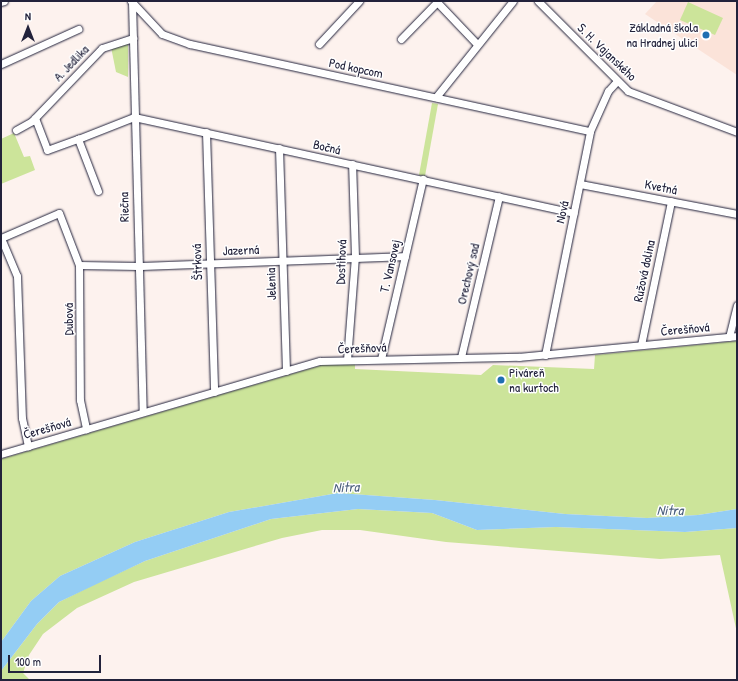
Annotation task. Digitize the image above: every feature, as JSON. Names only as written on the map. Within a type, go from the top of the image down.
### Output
[{"type":"street","points":[[319,44],[360,1]]},
{"type":"street","points":[[436,97],[513,1]]},
{"type":"street","name":"S. H. Vajanského","points":[[538,1],[617,81],[628,90],[737,132]]},
{"type":"street","name":"Riečna","points":[[132,2],[143,412]]},
{"type":"street","name":"Pod kopcom","points":[[132,2],[162,34],[190,44],[590,131]]},
{"type":"street","points":[[401,39],[436,2],[478,44]]},
{"type":"street","points":[[1,64],[78,29]]},
{"type":"street","name":"A. Jedlika","points":[[16,130],[35,118],[102,48],[133,38]]},
{"type":"street","name":"Nová","points":[[545,355],[590,131],[608,91],[617,81]]},
{"type":"street","points":[[35,118],[48,150],[134,117]]},
{"type":"street","name":"Bočná","points":[[134,117],[574,213]]},
{"type":"street","name":"Štrková","points":[[206,132],[214,392]]},
{"type":"street","points":[[78,139],[98,191]]},
{"type":"street","name":"Jelenia","points":[[279,148],[286,371]]},
{"type":"street","name":"Dostihová","points":[[347,360],[355,257],[352,164]]},
{"type":"street","name":"T. Vansovej","points":[[381,359],[422,179]]},
{"type":"street","name":"Kvetná","points":[[580,184],[737,214]]},
{"type":"street","name":"Orechový sad","points":[[461,357],[499,196]]},
{"type":"street","name":"Ružová dolina","points":[[641,345],[671,201]]},
{"type":"street","name":"Dubová","points":[[1,238],[59,213],[79,265],[80,400],[86,429]]},
{"type":"street","points":[[1,238],[17,276],[22,418],[28,446]]},
{"type":"street","name":"Jazerná","points":[[79,265],[138,266],[405,256]]},
{"type":"street","points":[[729,337],[737,305]]},
{"type":"street","name":"Čerešňová","points":[[1,454],[320,361],[545,355],[737,336]]},
{"type":"shaded area","name":"Základná škola na Hradnej ulici","points":[[657,1],[737,1],[737,75],[645,14]]},
{"type":"green space","points":[[688,2],[723,18],[715,35],[680,20]]},
{"type":"green space","points":[[128,43],[128,77],[116,72],[111,47]]},
{"type":"green space","points":[[432,103],[438,104],[425,176],[419,175]]},
{"type":"green space","points":[[14,133],[24,157],[30,156],[35,170],[1,184],[1,139]]},
{"type":"green space","points":[[737,341],[737,509],[698,515],[647,518],[565,514],[435,500],[338,493],[229,512],[135,542],[60,576],[31,601],[1,642],[1,459],[329,363],[355,362],[355,369],[481,375],[493,365],[594,369],[595,355]]},
{"type":"green space","points":[[358,509],[432,513],[477,530],[556,527],[685,532],[737,528],[737,633],[720,555],[660,559],[446,542],[360,530],[322,530],[282,538],[134,582],[77,608],[43,634],[29,655],[23,673],[30,680],[1,680],[1,671],[37,624],[59,602],[93,585],[145,561],[271,519]]},
{"type":"water","points":[[338,493],[435,500],[565,514],[647,518],[698,515],[737,509],[737,528],[685,532],[556,527],[477,530],[432,513],[358,509],[271,519],[145,561],[59,602],[37,624],[1,671],[1,642],[31,601],[60,576],[135,542],[229,512]]},
{"type":"place","name":"Základná škola na Hradnej ulici","points":[[706,35]]},
{"type":"place","name":"Piváreň na kurtoch","points":[[501,380]]},
{"type":"water label","name":"Nitra","points":[[346,487]]},
{"type":"water label","name":"Nitra","points":[[670,510]]}]
